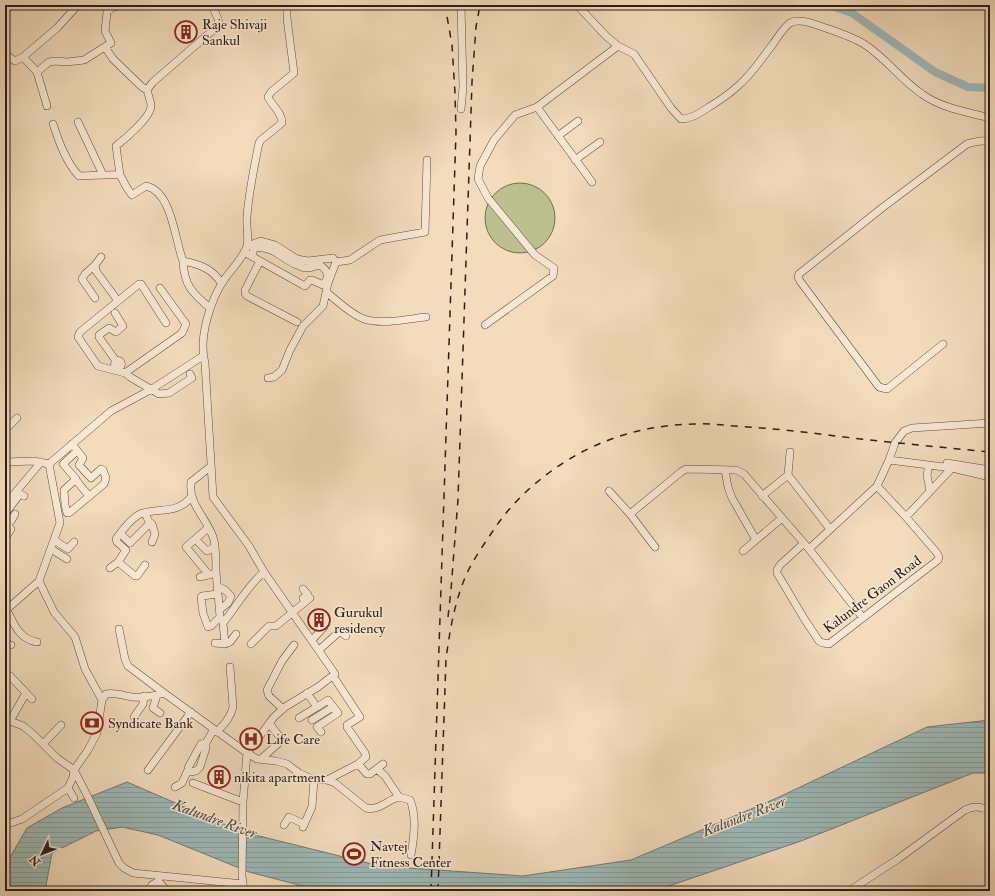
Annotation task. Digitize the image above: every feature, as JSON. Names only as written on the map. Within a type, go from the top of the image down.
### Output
[{"type":"street","points":[[5,54],[15,61],[23,57],[57,28],[78,5]]},
{"type":"street","points":[[37,72],[49,62],[84,60],[111,43],[105,31],[107,12],[120,5]]},
{"type":"street","points":[[147,90],[164,71],[219,25],[212,5]]},
{"type":"street","points":[[245,249],[246,217],[259,144],[261,140],[282,123],[280,115],[268,96],[294,73],[287,18],[287,5]]},
{"type":"street","points":[[461,5],[463,87],[461,109]]},
{"type":"street","points":[[576,5],[606,36],[618,46],[634,54],[671,108],[681,118],[688,119],[710,107],[739,86],[753,71],[784,29],[791,22],[802,21],[813,23],[864,44],[922,95],[935,102],[955,110],[990,118]]},
{"type":"street","points":[[485,325],[553,276],[554,268],[535,255],[488,198],[478,179],[480,166],[494,140],[515,115],[537,107],[618,46]]},
{"type":"street","points":[[105,47],[113,59],[147,90],[151,106],[149,112],[138,126],[116,146],[120,175],[132,195],[146,186],[150,187],[160,195],[172,220],[183,261],[186,283],[210,308]]},
{"type":"street","points":[[23,57],[37,72],[47,106]]},
{"type":"street","points":[[537,107],[592,182]]},
{"type":"street","points":[[558,136],[578,121]]},
{"type":"street","points":[[78,122],[103,175]]},
{"type":"street","points":[[53,124],[58,140],[68,161],[79,176],[111,174],[120,175]]},
{"type":"street","points":[[943,344],[886,389],[878,387],[798,277],[799,274],[882,208],[967,144],[986,140],[990,142]]},
{"type":"street","points":[[575,160],[600,142]]},
{"type":"street","points":[[336,262],[350,260],[380,240],[425,232],[427,160]]},
{"type":"street","points":[[327,780],[358,764],[366,757],[359,744],[346,727],[347,725],[361,719],[333,676],[335,674],[319,650],[264,572],[249,546],[212,497],[210,438],[205,363],[203,356],[204,338],[210,308],[221,284],[245,249],[261,241],[275,246],[297,258],[308,261],[333,258],[336,262]]},
{"type":"street","points":[[245,249],[253,256],[260,261],[306,286],[310,280],[323,285],[327,280],[328,276],[326,271],[321,266],[318,265],[306,268],[295,264],[270,249],[263,247],[255,248],[253,251],[253,256]]},
{"type":"street","points":[[95,298],[82,279],[85,274],[96,266],[101,257]]},
{"type":"street","points":[[183,261],[196,264],[210,270],[221,284]]},
{"type":"street","points":[[260,261],[245,290],[245,293],[297,322]]},
{"type":"street","points":[[268,378],[274,377],[282,370],[290,350],[303,326],[323,306],[336,262]]},
{"type":"street","points":[[96,266],[96,271],[118,301]]},
{"type":"street","points":[[160,288],[186,324],[182,333],[120,368],[102,368],[98,366],[78,337],[80,332],[139,284],[141,284],[166,323]]},
{"type":"street","points":[[326,292],[365,319],[386,321],[426,317]]},
{"type":"street","points":[[115,313],[123,326],[116,332],[109,328],[99,335],[99,337],[120,368],[130,378],[159,394],[169,393],[192,378],[190,374]]},
{"type":"street","points":[[49,464],[111,411],[152,389],[203,356]]},
{"type":"street","points":[[5,430],[17,418]]},
{"type":"street","points":[[809,549],[876,486],[890,460],[895,443],[904,430],[912,428],[990,422]]},
{"type":"street","points":[[72,444],[83,458],[79,464],[91,478],[101,469],[103,470],[106,478],[104,484],[75,509],[67,513],[64,505],[64,490],[75,479]]},
{"type":"street","points":[[63,464],[77,451]]},
{"type":"street","points":[[790,452],[788,475],[830,530]]},
{"type":"street","points":[[58,457],[89,496]]},
{"type":"street","points":[[890,460],[952,468],[990,477]]},
{"type":"street","points":[[5,462],[34,461],[49,464]]},
{"type":"street","points":[[9,508],[40,462]]},
{"type":"street","points":[[940,467],[945,463],[990,470]]},
{"type":"street","points":[[37,642],[21,635],[6,611],[39,581],[57,542],[60,524],[51,483],[49,464]]},
{"type":"street","points":[[929,465],[928,475],[930,491]]},
{"type":"street","points":[[210,466],[191,482],[191,497],[214,539],[215,547],[216,574],[218,594],[219,619],[208,627],[203,613],[201,597],[218,594]]},
{"type":"street","points":[[906,517],[952,468]]},
{"type":"street","points":[[630,514],[686,469],[736,470],[744,474],[803,544],[809,549],[863,618]]},
{"type":"street","points":[[725,470],[728,487],[732,498],[756,540]]},
{"type":"street","points":[[762,496],[788,475]]},
{"type":"street","name":"Kalundre Gaon Road","points":[[803,544],[780,566],[777,573],[819,641],[823,644],[829,644],[938,560],[939,557],[906,517],[876,486]]},
{"type":"street","points":[[609,491],[630,514],[655,547]]},
{"type":"street","points":[[9,508],[20,494],[24,496]]},
{"type":"street","points":[[110,568],[118,562],[126,550],[116,540],[136,516],[182,506],[191,497]]},
{"type":"street","points":[[145,513],[155,531],[152,542]]},
{"type":"street","points":[[743,551],[782,518]]},
{"type":"street","points":[[5,522],[11,529],[5,538]]},
{"type":"street","points":[[121,534],[130,543],[150,523]]},
{"type":"street","points":[[208,528],[186,547],[209,575]]},
{"type":"street","points":[[57,542],[70,549],[74,542]]},
{"type":"street","points":[[199,543],[207,551],[215,547]]},
{"type":"street","points":[[53,550],[67,559]]},
{"type":"street","points":[[118,562],[135,576],[137,576],[145,565]]},
{"type":"street","points":[[214,628],[223,622],[235,609],[252,584],[264,572]]},
{"type":"street","points":[[200,577],[216,574]]},
{"type":"street","points":[[39,581],[54,612],[75,637],[85,669],[102,700]]},
{"type":"street","points":[[217,586],[225,590],[231,596],[228,603],[219,610]]},
{"type":"street","points":[[251,644],[269,626],[276,626],[307,599],[308,595],[303,589]]},
{"type":"street","points":[[223,622],[225,644]]},
{"type":"street","points":[[312,640],[324,627]]},
{"type":"street","points":[[119,629],[128,666],[160,694],[191,712],[247,753],[261,759],[287,764],[299,773],[314,780],[327,780],[335,783],[366,808],[379,808],[399,797]]},
{"type":"street","points":[[319,650],[339,632],[346,636]]},
{"type":"street","points":[[215,643],[225,644],[230,642],[236,634]]},
{"type":"street","points":[[282,709],[269,696],[267,690],[282,661],[294,645]]},
{"type":"street","points":[[175,787],[182,783],[201,744],[206,743],[232,713],[233,706],[230,667]]},
{"type":"street","points":[[5,675],[10,676],[32,699]]},
{"type":"street","points":[[26,693],[8,720],[22,726],[33,734],[57,758],[74,770],[119,863],[124,868],[132,873],[243,884],[243,802],[247,753],[269,723],[282,709],[333,676]]},
{"type":"street","points":[[5,825],[22,819],[68,788],[74,770],[88,750],[97,733],[102,700],[108,693],[130,697],[160,694]]},
{"type":"street","points":[[308,693],[317,707]]},
{"type":"street","points":[[160,694],[153,708],[160,713]]},
{"type":"street","points":[[134,717],[143,704],[144,696]]},
{"type":"street","points":[[299,718],[327,700],[338,714],[319,729],[306,714]]},
{"type":"street","points":[[312,720],[333,707]]},
{"type":"street","points":[[148,770],[191,712]]},
{"type":"street","points":[[261,759],[282,740],[269,723]]},
{"type":"street","points":[[43,744],[61,725]]},
{"type":"street","points":[[358,764],[367,774],[370,774],[380,766],[399,797],[410,800],[414,809],[414,838],[412,855]]},
{"type":"street","points":[[284,825],[289,817],[304,825],[312,807],[314,780]]},
{"type":"street","points":[[194,783],[243,802]]},
{"type":"street","points":[[68,788],[74,798]]},
{"type":"street","points":[[849,891],[898,859],[969,808],[973,806],[980,806],[990,810]]},
{"type":"street","points":[[148,891],[152,885],[159,882],[167,891]]},
{"type":"green space","points":[[520,183],[533,186],[545,193],[552,205],[555,218],[552,231],[545,243],[533,250],[520,253],[507,250],[495,243],[488,231],[485,218],[488,205],[495,193],[507,186]]},
{"type":"water","name":"Kalundre River","points":[[990,720],[990,773],[973,773],[801,841],[654,891],[322,891],[249,872],[158,835],[122,827],[96,831],[52,853],[45,891],[5,891],[5,866],[27,828],[62,808],[127,782],[231,827],[255,835],[380,866],[523,876],[631,860],[777,798],[927,727]]},
{"type":"waterway","points":[[829,5],[852,13],[935,72],[968,87],[990,88]]},
{"type":"railway","points":[[431,891],[456,132],[452,45],[445,5]]},
{"type":"railway","points":[[448,617],[458,499],[472,82],[476,27],[480,5]]},
{"type":"railway","points":[[438,891],[446,659],[454,614],[463,582],[478,553],[510,508],[524,493],[540,480],[573,457],[605,441],[639,431],[675,425],[708,424],[770,429],[990,452]]},
{"type":"place","name":"Raje Shivaji Sankul","points":[[186,32]]},
{"type":"place","name":"Gurukul residency","points":[[319,620]]},
{"type":"place","name":"Syndicate Bank","points":[[92,723]]},
{"type":"place","name":"Life Care","points":[[251,739]]},
{"type":"place","name":"nikita apartment","points":[[219,777]]},
{"type":"place","name":"Navtej Fitness Center","points":[[354,854]]}]
